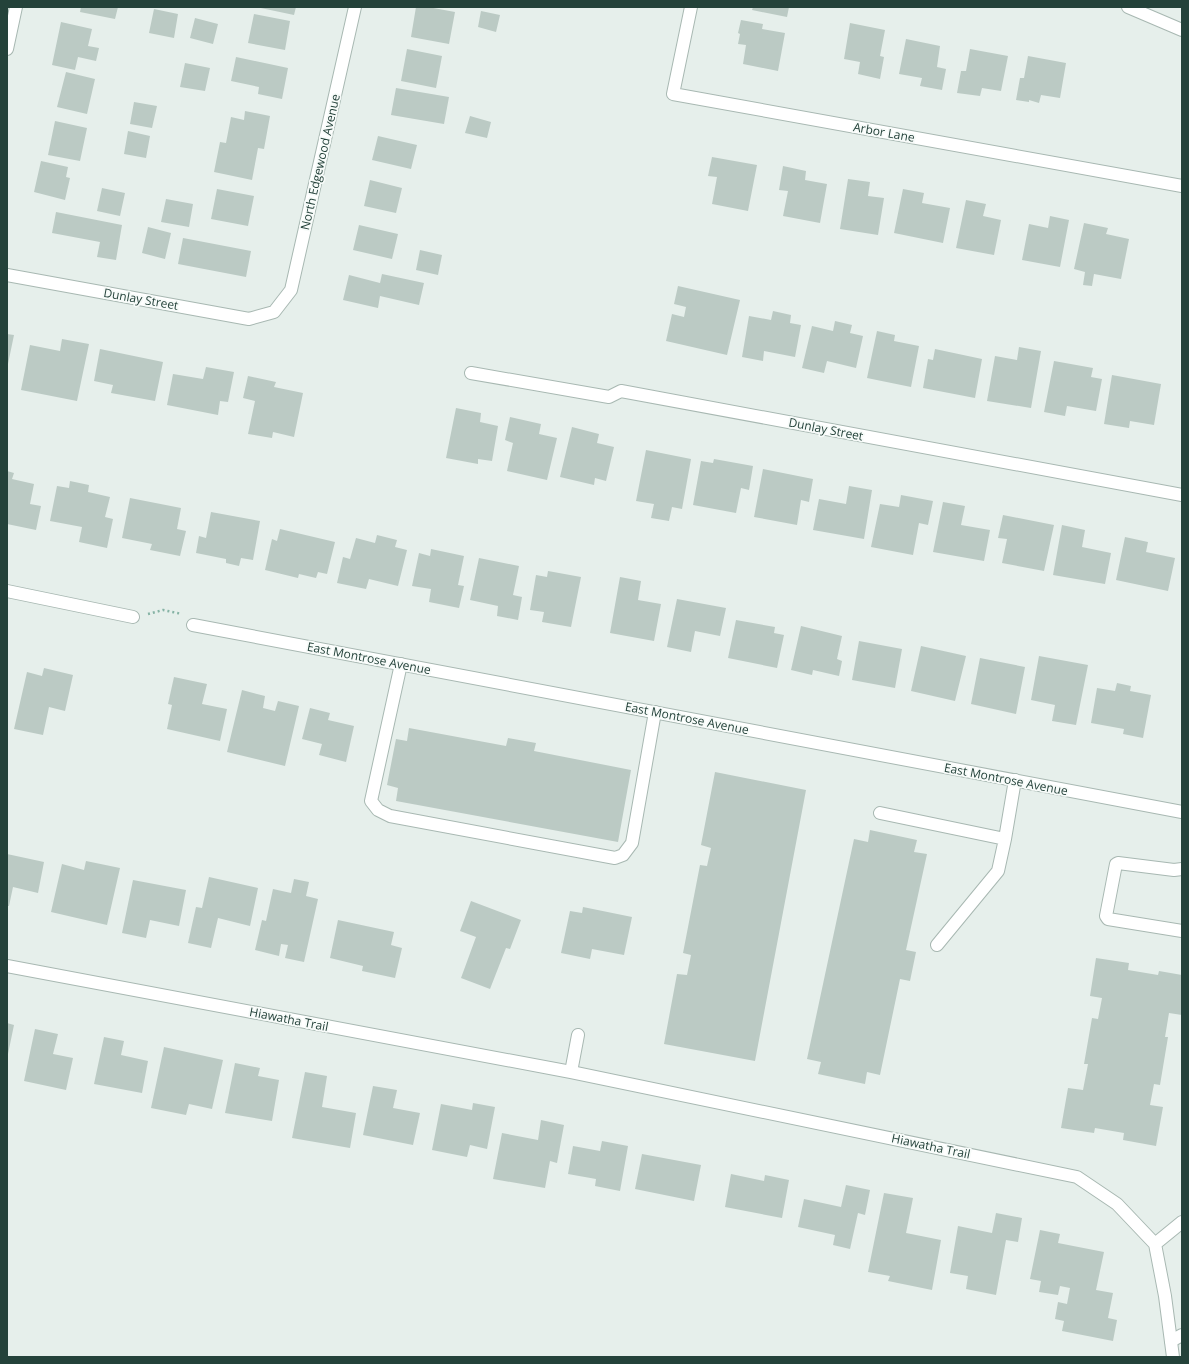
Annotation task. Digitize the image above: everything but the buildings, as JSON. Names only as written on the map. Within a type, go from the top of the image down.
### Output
[{"type":"street","points":[[7,50],[16,7]]},
{"type":"street","name":"North Edgewood Avenue","points":[[274,312],[291,290],[354,7]]},
{"type":"street","name":"Arbor Lane","points":[[691,7],[673,94],[1182,186]]},
{"type":"street","points":[[1128,7],[1182,30]]},
{"type":"street","name":"Dunlay Street","points":[[7,275],[249,319],[274,312]]},
{"type":"street","name":"Dunlay Street","points":[[471,374],[609,397],[621,391],[1182,495]]},
{"type":"street","points":[[7,591],[133,617]]},
{"type":"street","name":"East Montrose Avenue","points":[[193,625],[1182,812]]},
{"type":"street","points":[[401,664],[371,801],[378,810],[390,816],[615,858],[623,855],[632,843],[655,712]]},
{"type":"street","points":[[937,945],[998,871],[1015,780]]},
{"type":"street","points":[[880,812],[1005,839]]},
{"type":"street","points":[[1182,869],[1174,870],[1118,862],[1116,864],[1106,916],[1108,919],[1182,931]]},
{"type":"street","name":"Hiawatha Trail","points":[[7,966],[571,1072],[1077,1177],[1117,1204],[1155,1244]]},
{"type":"street","points":[[571,1072],[578,1035]]},
{"type":"street","points":[[1173,1357],[1165,1296],[1155,1244],[1182,1222]]},
{"type":"street","points":[[1171,1341],[1182,1334]]},
{"type":"path","points":[[133,617],[164,610],[187,615],[193,625]]}]
